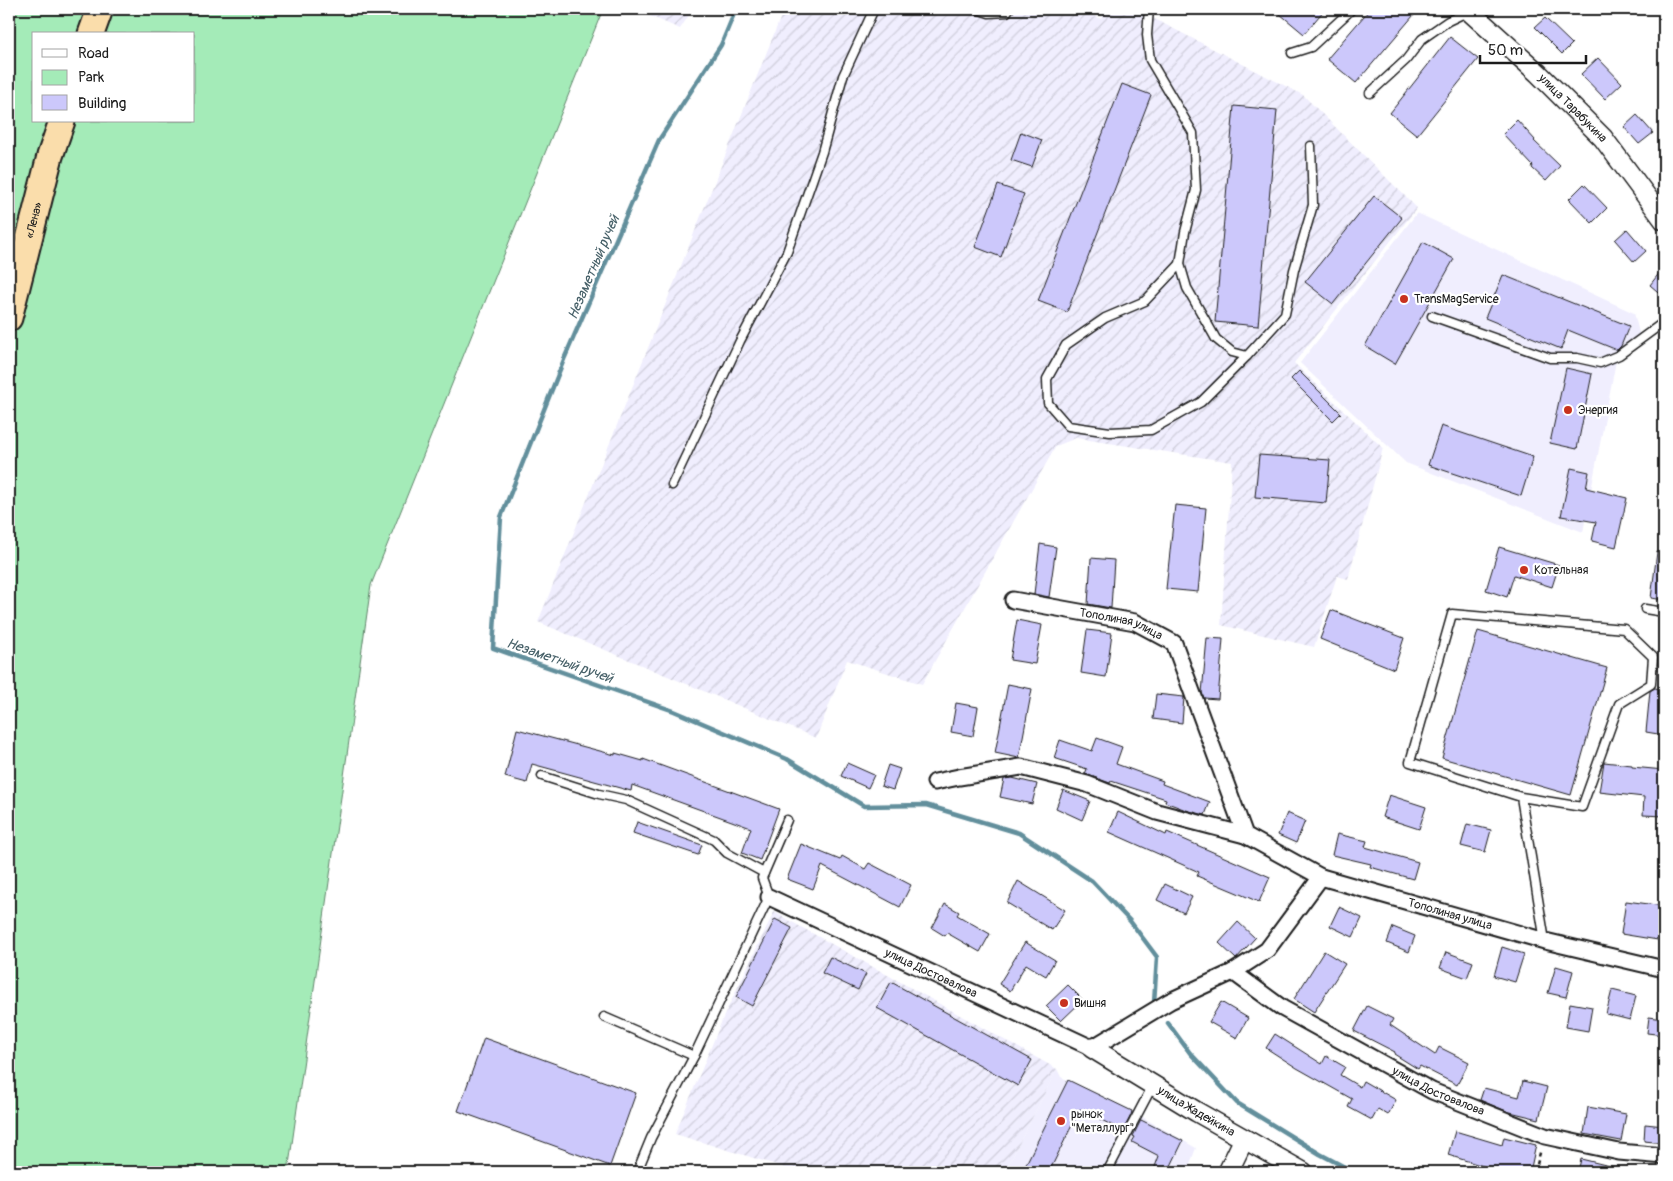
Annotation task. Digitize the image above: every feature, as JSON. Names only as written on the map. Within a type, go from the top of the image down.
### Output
[{"type":"highway","points":[[92,32],[100,9]]},
{"type":"highway","name":"«Лена»","points":[[9,318],[50,156],[62,122]]},
{"type":"street","name":"улица Тарабукина","points":[[1468,10],[1538,73],[1603,138],[1664,220]]},
{"type":"street","name":"Тополиная улица","points":[[1013,600],[1135,622],[1174,643],[1245,835]]},
{"type":"street","name":"Тополиная улица","points":[[935,782],[1021,767],[1087,784],[1157,812],[1245,835],[1322,877],[1545,941],[1664,969]]},
{"type":"street","points":[[1092,1048],[1170,1001],[1233,972],[1267,950],[1322,877]]},
{"type":"street","name":"улица Достовалова","points":[[769,897],[1092,1048]]},
{"type":"street","name":"улица Достовалова","points":[[1233,972],[1282,1008],[1432,1091],[1544,1136],[1619,1152],[1664,1156]]},
{"type":"street","name":"улица Жадейкина","points":[[1092,1048],[1303,1172]]},
{"type":"street","points":[[1228,1172],[1244,1139]]},
{"type":"lane","points":[[672,485],[740,340],[787,252],[822,152],[843,76],[874,9]]},
{"type":"lane","points":[[977,9],[989,13],[1007,12],[1009,9]]},
{"type":"lane","points":[[1149,9],[1150,60],[1193,132],[1196,190],[1185,232],[1180,264],[1187,288],[1216,339],[1232,352],[1247,356]]},
{"type":"lane","points":[[1292,53],[1311,47],[1352,9]]},
{"type":"lane","points":[[1370,93],[1406,60],[1422,39],[1468,10]]},
{"type":"lane","points":[[1180,264],[1145,302],[1105,318],[1066,345],[1047,379],[1048,403],[1068,426],[1110,432],[1151,430],[1201,402],[1247,356],[1285,314],[1294,270],[1312,205],[1311,146]]},
{"type":"lane","points":[[1432,316],[1550,358],[1577,358],[1600,363],[1619,355],[1664,322]]},
{"type":"lane","points":[[1646,608],[1664,612]]},
{"type":"lane","points":[[1452,614],[1624,629],[1653,657],[1651,684],[1619,704],[1582,807],[1521,797],[1410,762],[1452,614]]},
{"type":"lane","points":[[542,776],[599,794],[626,800],[714,840],[727,853],[764,873]]},
{"type":"lane","points":[[1521,797],[1545,941]]},
{"type":"lane","points":[[637,1172],[651,1138],[694,1056],[769,897],[762,878],[787,820]]},
{"type":"lane","points":[[604,1017],[694,1056]]},
{"type":"lane","points":[[1107,1172],[1153,1085]]},
{"type":"path","points":[[1535,1172],[1544,1136]]},
{"type":"shaded area","points":[[634,9],[693,9],[680,29]]},
{"type":"shaded area","points":[[784,9],[1080,9],[1101,19],[1106,9],[1135,9],[1303,95],[1417,208],[1294,363],[1383,448],[1348,579],[1337,576],[1314,647],[1221,625],[1232,462],[1076,438],[1056,446],[922,684],[847,660],[816,738],[538,622]]},
{"type":"shaded area","points":[[1417,213],[1634,313],[1642,345],[1616,361],[1583,532],[1406,463],[1300,363]]},
{"type":"shaded area","points":[[774,912],[1057,1069],[1005,1172],[799,1172],[675,1134],[723,1018]]},
{"type":"shaded area","points":[[1057,1069],[1061,1077],[1132,1111],[1196,1148],[1187,1172],[1005,1172]]},
{"type":"green space","points":[[9,9],[603,9],[371,585],[288,1172],[9,1172]]},
{"type":"building","points":[[1274,9],[1325,9],[1304,34]]},
{"type":"building","points":[[1370,9],[1419,9],[1356,83],[1327,59]]},
{"type":"building","points":[[1545,18],[1572,44],[1562,54],[1535,27]]},
{"type":"building","points":[[1450,37],[1478,59],[1417,135],[1390,113]]},
{"type":"building","points":[[1598,58],[1622,83],[1605,99],[1581,74]]},
{"type":"building","points":[[1122,84],[1151,95],[1067,312],[1038,301]]},
{"type":"building","points":[[1234,106],[1277,110],[1258,326],[1215,322]]},
{"type":"building","points":[[1637,115],[1653,133],[1639,144],[1624,127]]},
{"type":"building","points":[[1517,120],[1534,141],[1560,166],[1546,181],[1532,168],[1533,166],[1503,134]]},
{"type":"building","points":[[1021,132],[1042,140],[1032,167],[1011,160]]},
{"type":"building","points":[[1584,184],[1607,208],[1592,223],[1569,199]]},
{"type":"building","points":[[998,185],[1024,194],[1001,257],[975,247]]},
{"type":"building","points":[[1374,196],[1402,218],[1333,304],[1305,282]]},
{"type":"building","points":[[1627,229],[1646,251],[1634,262],[1615,240]]},
{"type":"building","points":[[1423,242],[1454,259],[1395,364],[1365,346]]},
{"type":"building","points":[[1664,267],[1664,297],[1650,285]]},
{"type":"building","points":[[1503,275],[1629,326],[1621,346],[1617,350],[1568,330],[1561,349],[1485,318]]},
{"type":"building","points":[[1566,368],[1592,374],[1577,449],[1550,443]]},
{"type":"building","points":[[1299,371],[1341,413],[1333,421],[1291,379]]},
{"type":"building","points":[[1441,426],[1533,457],[1521,496],[1428,465]]},
{"type":"building","points":[[1259,455],[1330,460],[1326,503],[1255,497]]},
{"type":"building","points":[[1571,468],[1589,472],[1586,488],[1627,498],[1616,547],[1592,541],[1596,522],[1561,516]]},
{"type":"building","points":[[1175,505],[1206,508],[1198,592],[1166,589]]},
{"type":"building","points":[[1040,544],[1056,547],[1049,597],[1034,594]]},
{"type":"building","name":"Котельная","points":[[1499,547],[1559,565],[1552,587],[1514,575],[1507,597],[1486,590]]},
{"type":"building","points":[[1657,552],[1664,552],[1664,600],[1651,598]]},
{"type":"building","points":[[1091,558],[1114,560],[1111,608],[1088,604]]},
{"type":"building","points":[[1331,610],[1404,638],[1394,669],[1320,639]]},
{"type":"building","points":[[1017,620],[1042,625],[1035,664],[1010,660]]},
{"type":"building","points":[[1087,630],[1112,633],[1106,677],[1081,673]]},
{"type":"building","points":[[1478,631],[1607,668],[1571,795],[1442,758]]},
{"type":"building","points":[[1207,638],[1223,639],[1218,699],[1204,698],[1202,693]]},
{"type":"building","points":[[1008,684],[1032,689],[1019,758],[995,753]]},
{"type":"building","points":[[1655,688],[1664,690],[1664,735],[1646,732],[1650,691]]},
{"type":"building","points":[[1156,694],[1184,697],[1182,723],[1153,719]]},
{"type":"building","points":[[956,703],[978,707],[973,736],[951,732]]},
{"type":"building","points":[[517,729],[615,755],[615,753],[643,761],[643,759],[779,809],[760,860],[742,853],[751,828],[632,785],[631,791],[532,764],[527,783],[505,777]]},
{"type":"building","points":[[1097,738],[1122,747],[1116,764],[1163,781],[1162,784],[1210,802],[1205,815],[1165,802],[1166,799],[1085,774],[1087,769],[1054,758],[1060,740],[1092,751]]},
{"type":"building","points":[[1604,762],[1664,770],[1664,816],[1643,815],[1644,797],[1599,792]]},
{"type":"building","points":[[847,763],[874,775],[868,788],[841,776]]},
{"type":"building","points":[[888,765],[900,769],[893,790],[881,786]]},
{"type":"building","points":[[1012,778],[1037,784],[1032,804],[1000,797],[1004,779]]},
{"type":"building","points":[[1063,790],[1090,801],[1082,820],[1056,808]]},
{"type":"building","points":[[1389,795],[1426,807],[1419,829],[1382,817]]},
{"type":"building","points":[[1118,812],[1166,835],[1167,832],[1270,877],[1259,902],[1197,876],[1199,872],[1109,832]]},
{"type":"building","points":[[1287,813],[1305,821],[1296,843],[1278,835]]},
{"type":"building","points":[[637,822],[702,845],[698,855],[633,833]]},
{"type":"building","points":[[1467,824],[1491,830],[1485,852],[1461,846]]},
{"type":"building","points":[[1337,834],[1367,841],[1365,847],[1418,862],[1413,879],[1370,867],[1371,864],[1332,855]]},
{"type":"building","points":[[801,844],[840,860],[842,856],[865,869],[869,863],[911,885],[900,907],[822,866],[813,889],[787,879]]},
{"type":"building","points":[[1018,881],[1065,910],[1052,930],[1007,903]]},
{"type":"building","points":[[1165,884],[1192,897],[1184,913],[1157,900]]},
{"type":"building","points":[[1626,901],[1664,906],[1664,941],[1621,934]]},
{"type":"building","points":[[945,904],[959,912],[957,915],[990,934],[980,952],[947,933],[945,936],[932,928]]},
{"type":"building","points":[[1339,907],[1362,918],[1353,937],[1330,926]]},
{"type":"building","points":[[775,919],[792,928],[752,1006],[736,997]]},
{"type":"building","points":[[1238,922],[1255,938],[1236,959],[1219,943]]},
{"type":"building","points":[[1393,927],[1415,936],[1409,952],[1387,943]]},
{"type":"building","points":[[1025,942],[1055,960],[1046,976],[1026,964],[1010,991],[999,984]]},
{"type":"building","points":[[1502,947],[1524,954],[1515,982],[1494,976]]},
{"type":"building","points":[[1324,951],[1345,964],[1314,1012],[1294,999]]},
{"type":"building","points":[[1446,952],[1473,962],[1467,978],[1440,968]]},
{"type":"building","points":[[830,957],[866,974],[858,990],[822,973]]},
{"type":"building","points":[[1556,966],[1573,971],[1566,997],[1548,993]]},
{"type":"building","points":[[891,982],[1032,1060],[1018,1086],[877,1008]]},
{"type":"building","name":"Вишня","points":[[1068,985],[1083,1000],[1061,1021],[1046,1006]]},
{"type":"building","points":[[1612,990],[1636,996],[1630,1020],[1606,1014]]},
{"type":"building","points":[[1221,1002],[1248,1018],[1237,1038],[1209,1022]]},
{"type":"building","points":[[1570,1003],[1592,1007],[1588,1031],[1566,1027]]},
{"type":"building","points":[[1367,1006],[1393,1019],[1390,1025],[1435,1055],[1439,1047],[1469,1062],[1457,1085],[1420,1066],[1418,1069],[1394,1054],[1395,1052],[1354,1031]]},
{"type":"building","points":[[1649,1017],[1664,1019],[1664,1035],[1647,1033]]},
{"type":"building","points":[[1275,1034],[1322,1064],[1326,1056],[1345,1067],[1340,1075],[1360,1087],[1363,1081],[1396,1100],[1388,1115],[1378,1109],[1372,1120],[1348,1107],[1352,1099],[1266,1048]]},
{"type":"building","points":[[484,1038],[636,1093],[610,1166],[458,1111]]},
{"type":"building","name":"рынок \"Металлург\"","points":[[1068,1080],[1132,1111],[1123,1131],[1080,1109],[1049,1172],[1022,1172]]},
{"type":"building","points":[[1523,1081],[1547,1087],[1539,1119],[1506,1111],[1480,1100],[1484,1088],[1519,1097]]},
{"type":"building","points":[[1588,1107],[1626,1114],[1621,1141],[1584,1134]]},
{"type":"building","points":[[1141,1120],[1183,1141],[1168,1172],[1153,1172],[1159,1156],[1132,1142]]},
{"type":"building","points":[[1645,1124],[1664,1126],[1664,1143],[1644,1141]]},
{"type":"building","points":[[1455,1131],[1502,1145],[1504,1137],[1536,1145],[1530,1172],[1495,1172],[1496,1170],[1448,1155]]},
{"type":"building","points":[[1581,1159],[1618,1168],[1618,1172],[1578,1172]]},
{"type":"waterway","name":"Незаметный ручей","points":[[736,9],[721,45],[659,140],[565,357],[501,517],[493,648],[674,711],[787,759],[864,806],[926,805],[1019,833],[1092,881],[1130,921],[1157,957],[1154,1003]]},
{"type":"waterway","name":"Незаметный ручей","points":[[1168,1023],[1190,1053],[1237,1103],[1320,1154],[1354,1172]]},
{"type":"place","name":"TransMagService","points":[[1404,299]]},
{"type":"place","name":"Энергия","points":[[1568,410]]},
{"type":"place","name":"Котельная","points":[[1524,570]]},
{"type":"place","name":"Вишня","points":[[1064,1003]]},
{"type":"place","name":"рынок \"Металлург\"","points":[[1061,1121]]}]
